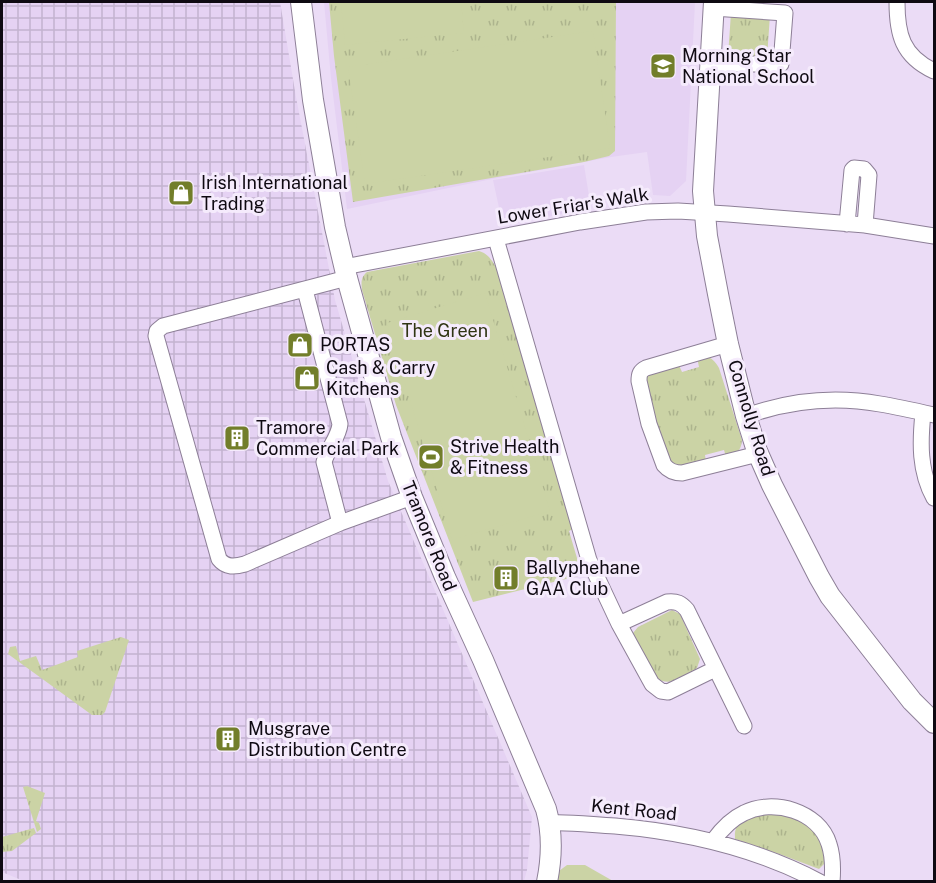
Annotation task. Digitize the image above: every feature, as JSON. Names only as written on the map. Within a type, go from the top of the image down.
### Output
[{"type":"street","name":"Tramore Road","points":[[301,2],[315,117],[334,220],[345,273],[385,417],[412,497],[546,809],[550,823],[552,855],[547,882]]},
{"type":"street","points":[[897,2],[897,23],[902,40],[916,60],[934,71]]},
{"type":"street","name":"Connolly Road","points":[[709,64],[782,64],[785,13],[713,5],[709,64],[702,191],[706,236],[728,344],[757,451],[819,577],[830,596],[912,701],[934,723]]},
{"type":"street","points":[[847,224],[854,168],[864,169],[869,175],[865,225]]},
{"type":"street","name":"Lower Friar's Walk","points":[[340,523],[245,564],[230,566],[223,564],[219,559],[156,336],[157,331],[163,326],[305,290],[345,273],[496,238],[632,213],[678,211],[865,225],[934,236]]},
{"type":"street","points":[[496,238],[589,560],[620,624],[652,684],[661,692],[668,692],[715,669]]},
{"type":"street","points":[[305,290],[340,424],[324,462],[340,523],[412,497]]},
{"type":"street","points":[[728,344],[641,370],[639,381],[649,424],[664,465],[675,473],[750,456],[757,451]]},
{"type":"street","points":[[746,416],[783,405],[829,401],[867,402],[929,414],[921,436],[921,453],[927,481],[934,498]]},
{"type":"street","points":[[620,624],[667,602],[682,604],[744,726]]},
{"type":"street","points":[[713,841],[723,828],[744,812],[769,807],[786,808],[813,819],[822,829],[831,856],[832,882]]},
{"type":"street","name":"Kent Road","points":[[550,823],[621,827],[679,834],[713,841],[783,864],[820,882]]},
{"type":"shaded area","points":[[2,2],[280,2],[335,300],[388,481],[532,817],[524,881],[26,882],[2,872]]},
{"type":"shaded area","points":[[324,2],[695,2],[686,181],[670,196],[653,195],[647,152],[492,179],[347,209]]},
{"type":"shaded area","points":[[584,165],[590,202],[586,209],[503,226],[493,180]]},
{"type":"green space","points":[[329,2],[616,2],[615,151],[609,156],[584,162],[353,202]]},
{"type":"green space","points":[[341,2],[461,2],[464,33],[345,45]]},
{"type":"green space","points":[[731,13],[770,15],[767,58],[728,56]]},
{"type":"green space","points":[[593,31],[610,148],[365,184],[348,67]]},
{"type":"green space","name":"The Green","points":[[479,251],[488,256],[498,270],[573,529],[569,531],[582,575],[473,602],[396,405],[362,285],[367,272]]},
{"type":"green space","points":[[485,293],[550,511],[452,540],[387,323]]},
{"type":"green space","points":[[705,356],[713,360],[719,368],[742,440],[741,444],[738,451],[730,456],[726,457],[724,450],[705,455],[706,462],[686,467],[677,466],[667,460],[645,383],[646,377],[649,372],[678,363],[682,372],[699,367],[697,357]]},
{"type":"green space","points":[[672,610],[680,614],[700,659],[697,668],[668,682],[658,679],[633,633],[638,627]]},
{"type":"green space","points":[[121,637],[129,640],[105,712],[102,715],[92,715],[8,654],[10,647],[16,646],[20,661],[36,656],[42,670],[78,657],[77,651]]},
{"type":"green space","points":[[27,786],[45,793],[36,821],[41,829],[37,832],[23,787]]},
{"type":"green space","points":[[757,812],[793,816],[817,832],[827,861],[819,869],[735,839],[738,825]]},
{"type":"green space","points":[[34,828],[36,833],[12,851],[2,852],[2,837]]},
{"type":"green space","points":[[567,865],[585,865],[613,881],[557,882],[559,871]]},
{"type":"place","name":"Morning Star National School","points":[[663,66]]},
{"type":"place","name":"Irish International Trading","points":[[181,193]]},
{"type":"place","name":"PORTAS","points":[[300,345]]},
{"type":"place","name":"Cash & Carry Kitchens","points":[[307,378]]},
{"type":"place","name":"Tramore Commercial Park","points":[[237,438]]},
{"type":"place","name":"Strive Health & Fitness","points":[[431,457]]},
{"type":"place","name":"Ballyphehane GAA Club","points":[[506,578]]},
{"type":"place","name":"Musgrave Distribution Centre","points":[[228,739]]}]
